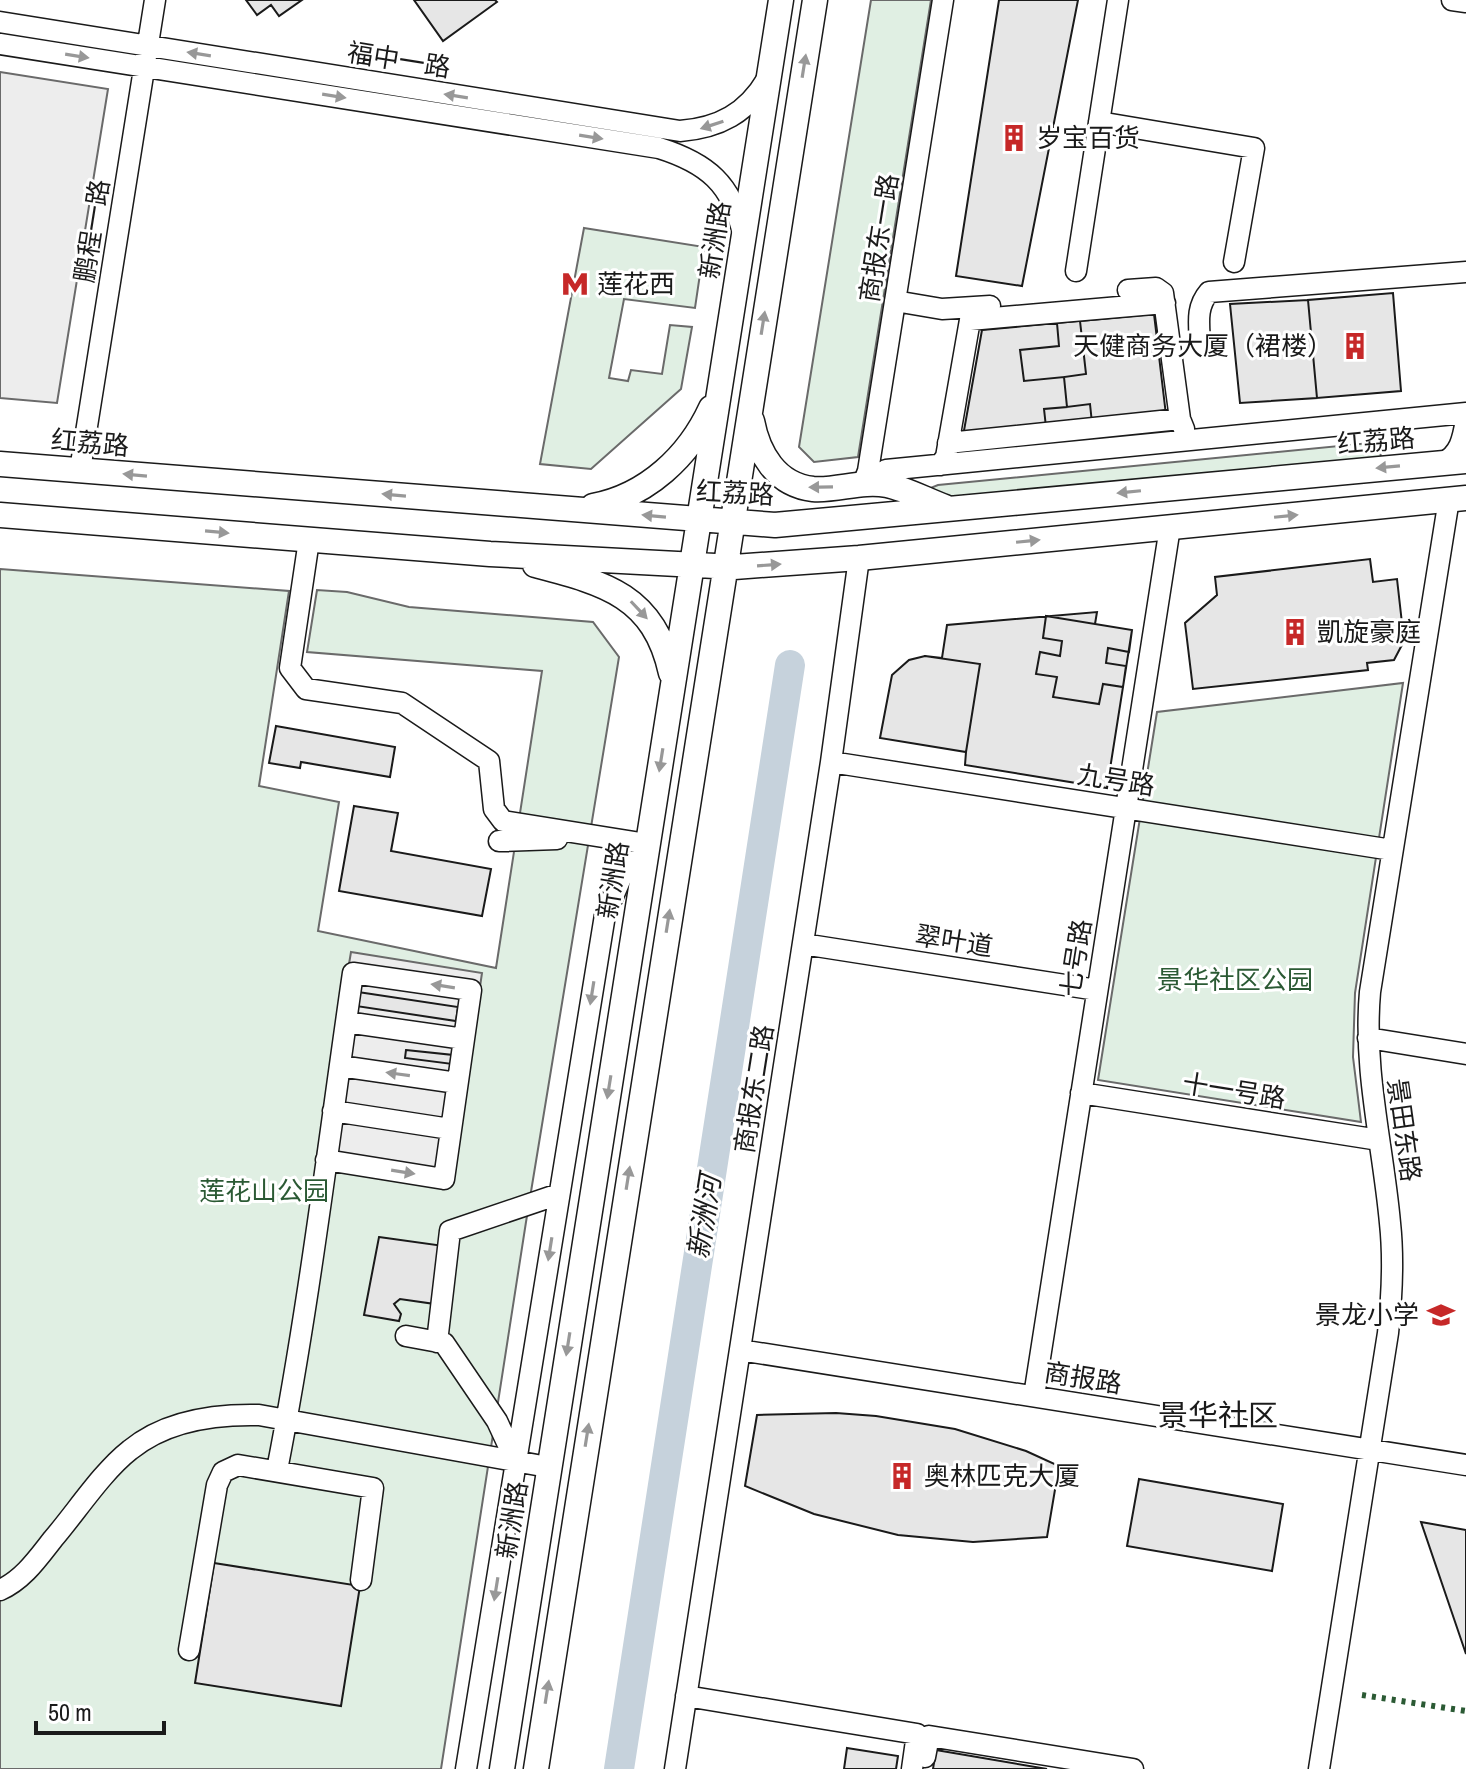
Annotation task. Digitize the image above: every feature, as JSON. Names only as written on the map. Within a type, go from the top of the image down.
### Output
[{"type":"main road","name":"新洲路","points":[[502,1769],[781,0]]},
{"type":"main road","points":[[536,1769],[815,0]]},
{"type":"main road","points":[[572,509],[599,505],[625,496],[662,473],[698,433],[720,383]]},
{"type":"main road","points":[[751,400],[756,441],[765,459],[778,474],[795,484],[813,489],[879,480],[951,510]]},
{"type":"main road","name":"红荔路","points":[[0,464],[731,523],[802,524],[1454,462]]},
{"type":"main road","points":[[0,515],[490,554],[724,567],[859,558],[1457,498]]},
{"type":"main road","points":[[490,554],[594,580],[617,591],[635,604],[653,626],[666,650],[673,683]]},
{"type":"street","name":"鹏程一路","points":[[80,470],[155,0]]},
{"type":"street","name":"商报东一路","points":[[879,480],[868,471],[943,0]]},
{"type":"street","points":[[1076,271],[1118,0]]},
{"type":"street","points":[[1452,0],[1466,2]]},
{"type":"street","name":"福中一路","points":[[0,22],[680,131],[713,126],[731,118],[746,108],[769,76]]},
{"type":"street","name":"福中一路","points":[[0,44],[659,148],[697,163],[712,175],[738,211],[744,237]]},
{"type":"street","points":[[1099,122],[1254,148],[1234,262]]},
{"type":"street","points":[[1200,343],[1198,317],[1201,302],[1209,292],[1465,273]]},
{"type":"street","points":[[1128,290],[1156,288],[1163,293],[1167,358],[1180,419],[1185,432],[1195,440]]},
{"type":"street","points":[[895,304],[970,320],[1165,303]]},
{"type":"street","points":[[895,304],[942,309],[1002,304]]},
{"type":"street","points":[[940,465],[946,457],[970,320]]},
{"type":"street","points":[[879,480],[940,465],[1466,413]]},
{"type":"street","points":[[948,443],[1180,419]]},
{"type":"street","points":[[1454,462],[1452,457],[1458,449],[1466,420]]},
{"type":"street","name":"景田东路","points":[[1319,1769],[1388,1333],[1393,1267],[1390,1222],[1369,1074],[1370,992],[1392,850],[1457,498]]},
{"type":"street","name":"七号路","points":[[1034,1396],[1170,527]]},
{"type":"street","points":[[309,540],[290,668],[306,689],[402,703],[489,761],[494,809],[503,821],[647,844],[621,878],[605,915],[466,1769]]},
{"type":"street","name":"商报东二路","points":[[675,1769],[831,762],[859,558]]},
{"type":"street","name":"九号路","points":[[831,762],[1392,850]]},
{"type":"street","points":[[499,841],[605,838]]},
{"type":"street","name":"翠叶道","points":[[803,944],[1097,990]]},
{"type":"street","points":[[277,1470],[353,973],[471,990],[444,1179],[326,1160]]},
{"type":"street","points":[[346,1022],[464,1039]]},
{"type":"street","points":[[1368,1038],[1466,1054]]},
{"type":"street","points":[[340,1066],[457,1083]]},
{"type":"street","name":"十一号路","points":[[1081,1093],[1379,1140]]},
{"type":"street","points":[[333,1111],[450,1129]]},
{"type":"street","points":[[437,1342],[450,1231],[559,1194]]},
{"type":"street","points":[[406,1336],[444,1343],[497,1421],[516,1462]]},
{"type":"street","name":"商报路","points":[[740,1350],[1466,1465]]},
{"type":"street","points":[[0,1590],[15,1581],[35,1561],[132,1448],[178,1425],[215,1416],[259,1415],[287,1419],[548,1467]]},
{"type":"street","points":[[189,1650],[217,1485],[223,1472],[238,1465],[373,1488],[361,1580]]},
{"type":"street","points":[[686,1696],[917,1734],[912,1769]]},
{"type":"street","points":[[923,1769],[929,1736],[1085,1765],[1133,1769]]},
{"type":"green space","points":[[871,0],[931,0],[858,457],[814,462],[799,447]]},
{"type":"green space","points":[[584,228],[704,247],[695,308],[624,299],[609,378],[628,381],[631,370],[662,374],[670,325],[692,327],[681,389],[591,469],[540,464]]},
{"type":"green space","points":[[1380,442],[1381,462],[952,499],[928,489],[938,485]]},
{"type":"green space","name":"莲花山公园","points":[[0,569],[289,591],[259,786],[339,802],[318,931],[496,968],[542,671],[307,652],[317,590],[347,592],[409,607],[593,622],[619,657],[526,1222],[441,1769],[0,1769]]},
{"type":"green space","name":"景华社区公园","points":[[1403,683],[1355,993],[1353,1057],[1361,1122],[1098,1080],[1157,712]]},
{"type":"shaded area","points":[[0,72],[108,89],[57,403],[0,398]]},
{"type":"shaded area","points":[[351,952],[482,973],[452,1177],[317,1156]]},
{"type":"building","points":[[246,0],[302,0],[279,16],[271,5],[257,15]]},
{"type":"building","points":[[414,0],[495,0],[497,2],[443,41]]},
{"type":"building","name":"岁宝百货","points":[[999,0],[1078,0],[1022,286],[956,276]]},
{"type":"building","name":"天健商务大厦（裙楼）","points":[[1393,293],[1401,391],[1317,398],[1308,300]]},
{"type":"building","points":[[1308,300],[1317,398],[1240,403],[1230,304]]},
{"type":"building","points":[[1154,314],[1166,415],[963,436],[982,330]]},
{"type":"building","points":[[1154,314],[1166,415],[1092,423],[1090,404],[1067,407],[1064,377],[1086,374],[1080,321]]},
{"type":"building","points":[[1057,323],[1059,346],[1020,350],[1024,381],[1064,377],[1067,407],[1044,409],[1046,427],[963,436],[982,330]]},
{"type":"building","name":"凱旋豪庭","points":[[1370,559],[1373,582],[1397,579],[1404,641],[1394,660],[1367,663],[1368,670],[1193,689],[1185,623],[1217,595],[1215,577]]},
{"type":"building","points":[[1097,612],[1095,624],[1132,630],[1107,788],[965,765],[966,752],[880,738],[892,675],[909,660],[925,656],[942,658],[947,625]]},
{"type":"building","points":[[1046,616],[1132,630],[1129,652],[1108,648],[1106,663],[1126,666],[1123,687],[1103,684],[1099,704],[1053,697],[1057,677],[1036,674],[1040,652],[1060,656],[1062,641],[1043,638]]},
{"type":"building","points":[[925,656],[980,664],[966,752],[880,738],[892,675],[909,660]]},
{"type":"building","points":[[276,726],[395,747],[390,777],[301,762],[300,768],[269,763]]},
{"type":"building","points":[[354,806],[398,813],[391,851],[491,869],[482,916],[339,891]]},
{"type":"building","points":[[358,992],[458,1007],[456,1021],[356,1006]]},
{"type":"building","points":[[406,1050],[453,1055],[452,1064],[405,1058]]},
{"type":"building","points":[[379,1237],[444,1246],[435,1304],[400,1299],[394,1304],[401,1314],[399,1321],[364,1315]]},
{"type":"building","name":"奥林匹克大厦","points":[[836,1413],[955,1429],[1026,1451],[1059,1466],[1047,1537],[973,1542],[898,1535],[814,1514],[745,1486],[757,1415]]},
{"type":"building","points":[[1139,1479],[1283,1504],[1272,1571],[1127,1546]]},
{"type":"building","points":[[1421,1522],[1466,1530],[1466,1654]]},
{"type":"building","points":[[214,1563],[360,1586],[341,1706],[195,1683]]},
{"type":"building","points":[[847,1748],[898,1756],[896,1769],[844,1769]]},
{"type":"building","points":[[936,1750],[1047,1769],[933,1769]]},
{"type":"waterway","name":"新洲河","points":[[619,1769],[790,665]]},
{"type":"hedge","points":[[1362,1695],[1466,1711]]},
{"type":"place","name":"岁宝百货","points":[[1014,138]]},
{"type":"place","name":"莲花西","points":[[575,284]]},
{"type":"place","name":"天健商务大厦（裙楼）","points":[[1355,346]]},
{"type":"place","name":"凱旋豪庭","points":[[1295,632]]},
{"type":"place","name":"景龙小学","points":[[1441,1315]]},
{"type":"place","name":"奥林匹克大厦","points":[[902,1476]]},
{"type":"district","name":"景华社区","points":[[1218,1416]]}]
